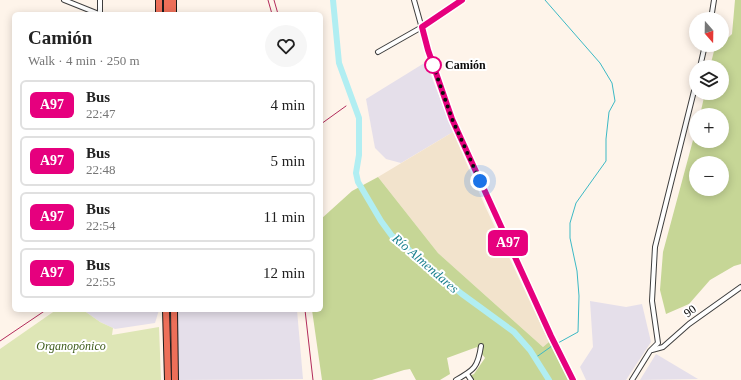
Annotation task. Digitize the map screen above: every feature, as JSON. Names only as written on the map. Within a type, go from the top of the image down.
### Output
[{"type":"highway","points":[[159,0],[159,12]]},
{"type":"highway","points":[[167,0],[167,12]]},
{"type":"highway","points":[[173,0],[173,12]]},
{"type":"highway","points":[[166,312],[168,380]]},
{"type":"highway","points":[[174,312],[175,380]]},
{"type":"street","points":[[64,0],[95,12]]},
{"type":"street","points":[[100,0],[100,12]]},
{"type":"street","points":[[414,0],[428,50],[452,119],[551,336],[574,380]]},
{"type":"street","points":[[378,52],[422,27],[462,0]]},
{"type":"street","points":[[712,12],[714,0]]},
{"type":"street","points":[[632,380],[650,351],[658,343],[652,301],[655,246],[692,100]]},
{"type":"street","name":"90","points":[[650,351],[663,347],[689,324],[741,287]]},
{"type":"street","points":[[456,380],[467,374],[479,362],[480,346]]},
{"type":"street","points":[[467,374],[471,380]]},
{"type":"shaded area","points":[[426,62],[453,132],[401,163],[386,159],[375,148],[366,99]]},
{"type":"shaded area","points":[[453,132],[485,206],[549,342],[543,347],[438,253],[378,177]]},
{"type":"shaded area","points":[[590,301],[626,307],[642,304],[651,342],[626,380],[586,380],[580,367],[593,347]]},
{"type":"shaded area","points":[[86,312],[158,312],[155,323],[115,329],[100,322]]},
{"type":"shaded area","points":[[176,312],[297,312],[303,379],[178,380]]},
{"type":"shaded area","points":[[656,354],[698,379],[640,380]]},
{"type":"green space","points":[[735,0],[741,0],[741,264],[734,266],[710,280],[689,304],[666,314],[660,290],[663,252],[691,148],[729,148],[729,108],[702,108],[703,100],[729,100],[729,60],[712,60],[714,52],[729,52],[729,37],[732,34]]},
{"type":"green space","points":[[378,177],[438,253],[543,347],[549,342],[568,380],[469,380],[467,377],[474,374],[485,358],[477,347],[447,358],[450,374],[440,380],[416,380],[410,369],[372,380],[322,380],[312,312],[323,312],[323,217],[352,191]]},
{"type":"green space","name":"Organopónico","points":[[53,312],[86,312],[100,322],[113,328],[112,335],[159,327],[161,380],[0,380],[0,349]]},
{"type":"waterway","name":"Río Almendares","points":[[333,0],[339,63],[359,118],[359,155],[356,173],[358,182],[381,221],[392,236],[400,240],[410,251],[462,294],[514,332],[530,350],[549,380]]},
{"type":"waterway","points":[[545,0],[600,63],[612,83],[615,101],[609,112],[606,139],[606,161],[576,203],[570,223],[570,238],[577,271],[579,296],[578,332],[558,343]]},
{"type":"waterway","points":[[535,358],[552,346]]},
{"type":"railway","points":[[268,0],[271,12]]},
{"type":"railway","points":[[274,0],[277,12]]},
{"type":"railway","points":[[323,123],[346,106]]},
{"type":"railway","points":[[0,341],[43,312]]},
{"type":"railway","points":[[305,312],[313,380]]},
{"type":"bus line","name":"A97","points":[[462,0],[422,27],[428,50],[452,119],[551,336],[573,380]]},
{"type":"place","name":"Camión","points":[[433,65]]},
{"type":"route","points":[[433,65],[432,62],[452,119],[480,181]]}]
